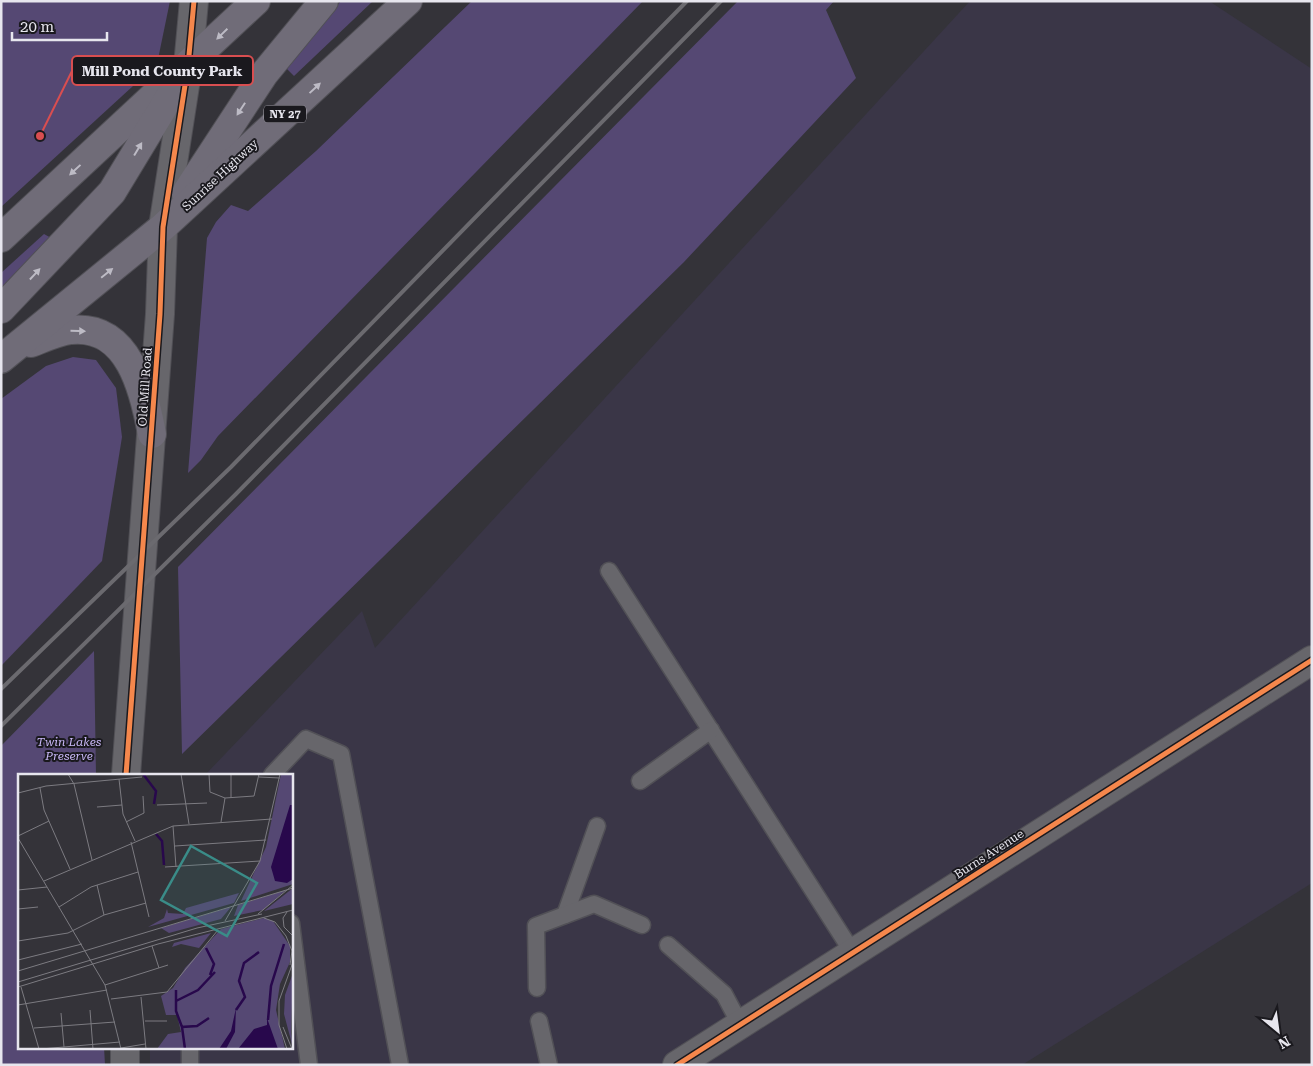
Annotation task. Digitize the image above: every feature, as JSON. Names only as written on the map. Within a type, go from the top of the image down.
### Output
[{"type":"highway","points":[[1,238],[256,1]]},
{"type":"highway","points":[[163,227],[264,74],[324,1]]},
{"type":"highway","name":"Sunrise Highway","points":[[1,360],[163,227],[408,1]]},
{"type":"highway","points":[[1,310],[112,192],[188,66]]},
{"type":"highway","points":[[1,360],[30,344],[51,335],[71,330],[90,331],[105,338],[120,349],[131,363],[146,402],[152,434]]},
{"type":"street","name":"Old Mill Road","points":[[126,774],[152,434],[163,227],[188,66],[194,1]]},
{"type":"street","name":"Burns Avenue","points":[[676,1065],[1312,660]]},
{"type":"street","points":[[125,1048],[126,1065]]},
{"type":"lane","points":[[609,571],[853,952]]},
{"type":"lane","points":[[640,782],[711,730]]},
{"type":"lane","points":[[272,774],[306,739],[341,754],[400,1065]]},
{"type":"lane","points":[[565,915],[597,826]]},
{"type":"lane","points":[[537,988],[536,926],[594,904],[642,925]]},
{"type":"lane","points":[[292,931],[309,1065]]},
{"type":"lane","points":[[668,945],[724,994],[740,1024]]},
{"type":"lane","points":[[539,1021],[549,1065]]},
{"type":"lane","points":[[190,1048],[190,1065]]},
{"type":"shaded area","points":[[970,1],[1209,1],[1312,69],[1312,883],[1022,1065],[150,1065],[150,1048],[292,1048],[292,774],[206,774],[362,611],[375,648]]},
{"type":"green space","points":[[1,1],[170,1],[157,64],[1,207]]},
{"type":"green space","points":[[341,1],[373,1],[294,76],[284,66]]},
{"type":"green space","points":[[472,1],[643,1],[218,436],[201,460],[188,473],[207,238],[216,222],[231,205],[248,211],[316,151]]},
{"type":"green space","points":[[738,1],[834,1],[826,10],[856,78],[684,262],[182,754],[178,567]]},
{"type":"green space","points":[[44,234],[53,239],[1,291],[1,273]]},
{"type":"green space","points":[[73,357],[96,360],[116,388],[122,437],[102,561],[1,666],[1,399],[46,366]]},
{"type":"green space","name":"Twin Lakes Preserve","points":[[94,651],[96,774],[18,774],[18,1048],[104,1048],[105,1065],[1,1065],[1,746]]},
{"type":"railway","points":[[1,689],[231,467],[687,1]]},
{"type":"railway","points":[[1,726],[236,494],[721,1]]},
{"type":"cycle path","points":[[126,774],[160,314],[163,227],[188,66],[194,1]]},
{"type":"cycle path","points":[[677,1065],[1312,660]]},
{"type":"place","name":"Mill Pond County Park","points":[[40,136]]}]
